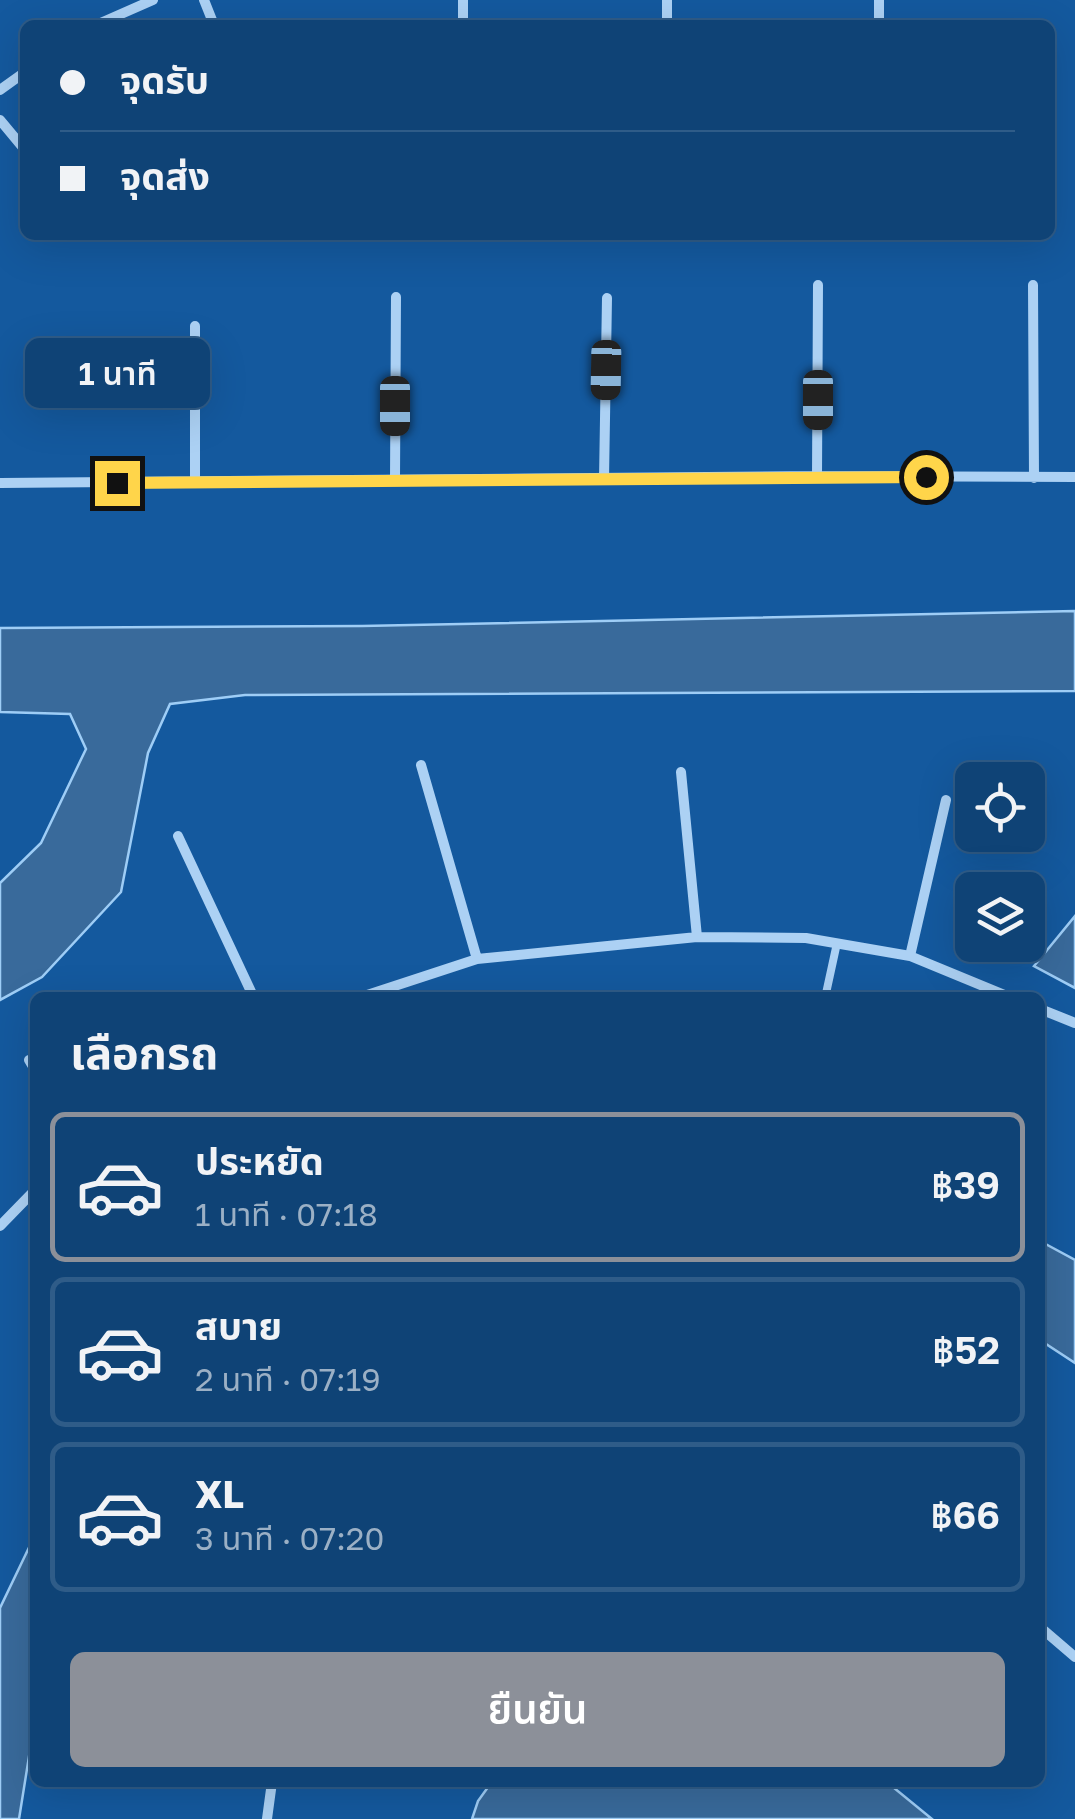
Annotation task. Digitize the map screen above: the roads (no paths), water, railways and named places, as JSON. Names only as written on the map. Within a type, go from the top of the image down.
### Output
[{"type":"street","points":[[107,20],[153,0]]},
{"type":"street","points":[[0,120],[20,144]]},
{"type":"street","points":[[817,476],[818,285]]},
{"type":"street","points":[[1033,285],[1034,478]]},
{"type":"street","points":[[394,479],[396,297]]},
{"type":"street","points":[[604,479],[607,298]]},
{"type":"street","points":[[196,326],[196,483]]},
{"type":"street","points":[[0,483],[817,476],[1075,478]]},
{"type":"street","points":[[421,765],[476,959]]},
{"type":"street","points":[[681,772],[697,937]]},
{"type":"street","points":[[910,956],[946,800]]},
{"type":"street","points":[[178,836],[251,992]]},
{"type":"street","points":[[390,992],[476,959],[697,937],[806,938],[910,956],[997,992]]},
{"type":"street","points":[[1045,1011],[1075,1023]]},
{"type":"street","points":[[0,1226],[30,1195]]},
{"type":"street","points":[[1045,1631],[1075,1657]]},
{"type":"street","points":[[267,1819],[271,1787]]},
{"type":"lane","points":[[826,992],[837,944]]},
{"type":"water","points":[[1075,611],[1075,691],[245,695],[170,704],[148,753],[121,892],[42,977],[0,1000],[0,883],[41,843],[86,749],[70,714],[0,712],[0,628],[362,626]]},
{"type":"water","points":[[1075,916],[1075,988],[1034,966],[1045,962],[1045,953]]},
{"type":"water","points":[[1045,1244],[1075,1260],[1075,1363],[1045,1343]]},
{"type":"water","points":[[30,1545],[30,1750],[19,1819],[0,1819],[0,1608]]},
{"type":"water","points":[[488,1787],[893,1787],[932,1819],[472,1819]]}]
